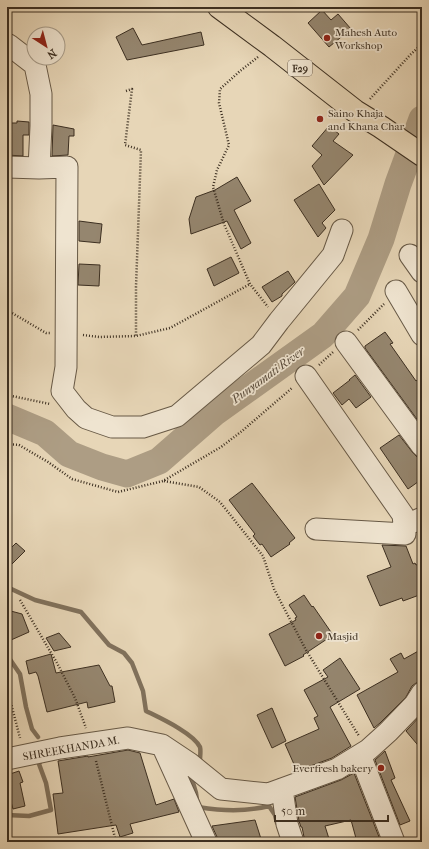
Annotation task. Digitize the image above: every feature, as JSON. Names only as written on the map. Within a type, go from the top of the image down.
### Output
[{"type":"main road","name":"F29","points":[[219,7],[272,46],[355,111],[422,155]]},
{"type":"street","points":[[7,45],[35,65],[41,94],[39,168]]},
{"type":"street","points":[[7,167],[67,167],[66,368],[62,391],[76,409],[86,418],[112,427],[143,427],[177,416],[261,345],[333,255],[342,230]]},
{"type":"street","points":[[410,255],[422,272]]},
{"type":"street","points":[[396,291],[422,335]]},
{"type":"street","points":[[346,342],[422,446]]},
{"type":"street","points":[[306,376],[403,516],[413,522],[404,534],[316,529]]},
{"type":"street","name":"SHREEKHANDA M.","points":[[16,757],[60,748],[128,738],[162,745],[189,763],[221,789],[268,794],[337,769],[364,752],[388,732],[422,695]]},
{"type":"street","points":[[162,745],[206,842]]},
{"type":"street","points":[[364,752],[394,842]]},
{"type":"street","points":[[282,788],[287,824],[293,842]]},
{"type":"path","points":[[355,111],[369,100],[422,44]]},
{"type":"path","points":[[272,46],[220,89],[219,103],[229,145],[217,170],[213,187],[224,224],[250,284],[279,321]]},
{"type":"path","points":[[126,91],[132,89],[125,145],[141,150],[136,287],[136,336]]},
{"type":"path","points":[[7,310],[46,333],[66,333],[99,337],[136,336],[170,328],[250,284]]},
{"type":"path","points":[[7,444],[19,445],[48,462],[72,479],[118,492],[163,481],[221,447],[242,431],[346,342],[396,291]]},
{"type":"path","points":[[7,396],[76,409]]},
{"type":"path","points":[[163,481],[199,487],[220,502],[263,556],[274,589],[306,650],[364,752]]},
{"type":"path","points":[[20,600],[57,663],[75,698],[92,744],[116,842]]},
{"type":"path","points":[[7,688],[16,757]]},
{"type":"building","points":[[322,10],[331,20],[338,14],[351,29],[329,47],[308,23]]},
{"type":"building","points":[[133,28],[142,45],[201,32],[204,45],[127,60],[116,37]]},
{"type":"building","points":[[17,121],[29,122],[29,135],[23,135],[23,156],[7,155],[7,123],[17,123]]},
{"type":"building","points":[[53,125],[74,129],[74,136],[69,136],[68,155],[52,156]]},
{"type":"building","points":[[329,126],[339,134],[333,141],[353,155],[324,185],[312,166],[322,155],[312,146]]},
{"type":"building","points":[[237,177],[251,201],[234,210],[251,243],[241,249],[227,221],[191,234],[189,219],[196,197],[215,190]]},
{"type":"building","points":[[319,184],[335,210],[322,223],[326,228],[318,237],[294,200]]},
{"type":"building","points":[[79,221],[102,224],[100,243],[79,241]]},
{"type":"building","points":[[231,257],[239,273],[214,286],[207,269]]},
{"type":"building","points":[[79,264],[100,265],[99,286],[78,285]]},
{"type":"building","points":[[288,271],[295,282],[282,294],[282,296],[272,302],[262,287]]},
{"type":"building","points":[[385,332],[393,343],[390,344],[416,381],[422,376],[422,426],[365,348],[365,346]]},
{"type":"building","points":[[355,375],[371,397],[356,408],[349,399],[342,405],[333,393]]},
{"type":"building","points":[[399,435],[417,457],[422,458],[422,479],[408,489],[380,448]]},
{"type":"building","points":[[252,483],[295,538],[289,543],[290,544],[271,557],[262,544],[260,545],[253,536],[255,534],[229,500]]},
{"type":"building","points":[[16,543],[25,551],[7,569],[7,552]]},
{"type":"building","points":[[382,545],[406,546],[413,564],[415,563],[416,565],[422,563],[422,594],[403,601],[402,598],[380,606],[367,576],[391,567]]},
{"type":"building","points":[[304,595],[333,635],[303,655],[304,656],[285,666],[269,634],[296,620],[295,618],[297,617],[289,605]]},
{"type":"building","points":[[7,610],[22,614],[29,632],[11,640],[7,633]]},
{"type":"building","points":[[59,633],[71,647],[54,651],[46,638]]},
{"type":"building","points":[[422,649],[422,681],[412,686],[406,697],[374,728],[357,695],[398,672],[390,659],[401,653],[404,659]]},
{"type":"building","points":[[51,654],[56,673],[99,665],[110,686],[112,686],[115,702],[88,708],[87,702],[47,712],[38,676],[36,672],[29,674],[26,661]]},
{"type":"building","points":[[340,658],[360,689],[330,707],[351,746],[332,758],[297,771],[285,744],[319,729],[314,718],[318,716],[304,690],[328,677],[323,670]]},
{"type":"building","points":[[272,708],[286,741],[272,748],[257,715]]},
{"type":"building","points":[[422,714],[422,750],[406,731]]},
{"type":"building","points":[[128,750],[140,753],[156,805],[174,799],[179,812],[130,824],[133,833],[120,837],[116,825],[58,834],[53,794],[63,793],[58,761]]},
{"type":"building","points":[[385,751],[395,778],[391,780],[410,821],[400,825],[375,760]]},
{"type":"building","points":[[19,771],[23,782],[20,783],[25,806],[13,809],[10,798],[7,799],[7,775]]},
{"type":"building","points":[[354,773],[381,842],[357,842],[351,820],[325,826],[330,842],[305,842],[302,827],[299,821],[295,797],[341,780]]},
{"type":"building","points":[[255,820],[262,842],[218,842],[212,826]]},
{"type":"waterway","name":"Punyamati River","points":[[7,417],[45,433],[69,454],[102,467],[127,474],[159,461],[214,413],[323,335],[357,296],[381,239],[398,184],[422,119]]},
{"type":"waterway","points":[[7,587],[35,600],[81,612],[109,645],[124,653],[132,663],[143,691],[146,711],[176,726],[191,736],[200,747],[200,760]]},
{"type":"waterway","points":[[7,655],[20,674],[32,729],[38,737]]},
{"type":"waterway","points":[[7,815],[29,816],[51,810],[46,783],[39,764],[42,759]]},
{"type":"waterway","points":[[191,776],[198,807],[234,810],[269,806],[275,815],[277,823]]},
{"type":"place","name":"Mahesh Auto Workshop","points":[[327,38]]},
{"type":"place","name":"Saino Khaja and Khana Char","points":[[320,119]]},
{"type":"place","name":"Masjid","points":[[319,636]]},
{"type":"place","name":"Everfresh bakery","points":[[381,768]]}]
